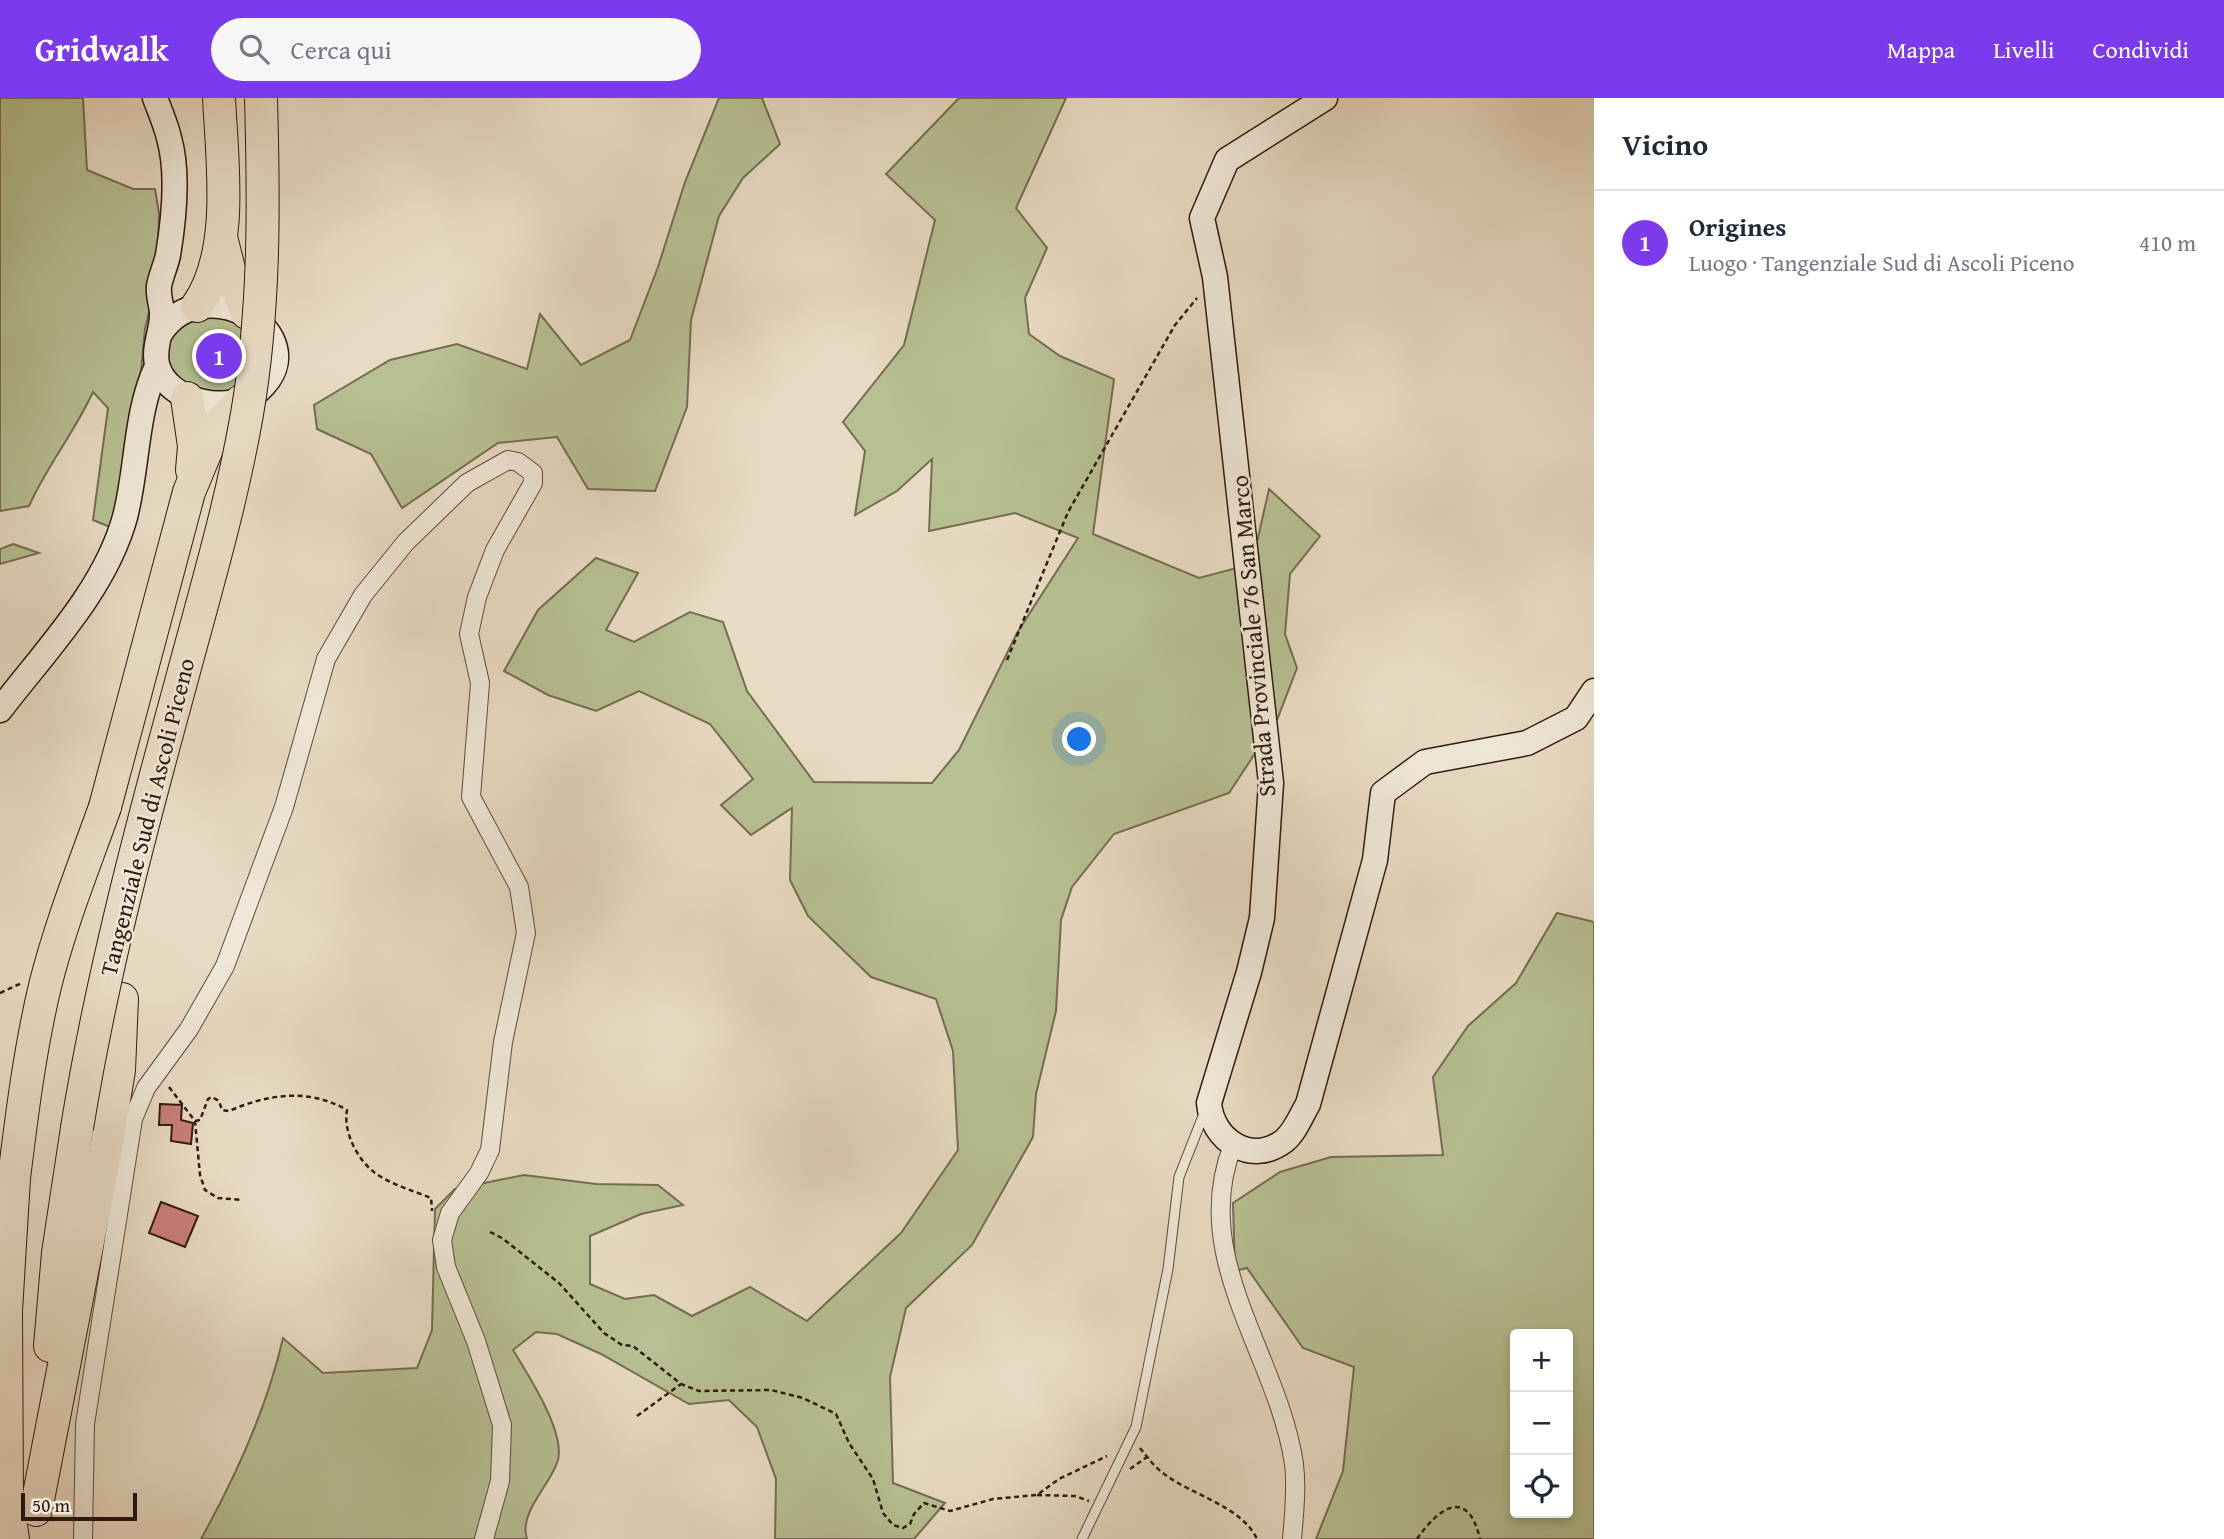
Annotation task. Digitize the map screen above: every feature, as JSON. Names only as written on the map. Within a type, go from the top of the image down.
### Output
[{"type":"highway","points":[[219,98],[221,238],[230,273],[247,313]]},
{"type":"highway","name":"Tangenziale Sud di Ascoli Piceno","points":[[34,1525],[58,1254],[76,1128],[120,912],[227,508],[247,413],[259,305],[263,223],[261,98]]},
{"type":"highway","points":[[197,306],[209,286],[221,238]]},
{"type":"highway","points":[[182,395],[194,446],[189,492]]},
{"type":"highway","points":[[13,1539],[7,1501],[6,1311],[13,1178],[25,1093],[46,986],[65,918],[105,807],[189,492],[216,427],[241,401]]},
{"type":"highway","points":[[34,1525],[119,1070],[122,999],[107,867],[105,807]]},
{"type":"street","points":[[155,98],[170,140],[172,209],[167,257],[159,285],[160,334]]},
{"type":"street","name":"Strada Provinciale 76 San Marco","points":[[1209,1103],[1249,972],[1262,918],[1271,783],[1215,277],[1202,218],[1227,160],[1325,98]]},
{"type":"street","points":[[141,427],[162,396],[182,395],[241,401],[260,390],[272,372],[274,361],[274,349],[267,329],[247,313],[197,306],[179,297],[172,281],[167,257]]},
{"type":"street","points":[[182,395],[168,386],[158,366],[156,344],[173,316],[197,306]]},
{"type":"street","points":[[0,710],[95,584],[112,553],[124,519],[141,427],[143,399],[158,366]]},
{"type":"street","points":[[83,1539],[85,1424],[133,1119],[146,1088],[188,1028],[225,966],[284,807],[326,659],[363,595],[406,542],[467,483],[508,460],[527,466],[533,473],[533,483],[495,550],[477,597],[469,634],[480,683],[471,797],[519,887],[526,933],[503,1042],[490,1150],[479,1173],[450,1213],[442,1240],[446,1267],[476,1341],[502,1425],[499,1481],[484,1539]]},
{"type":"street","points":[[1209,1103],[1216,1129],[1233,1144],[1256,1151],[1275,1147],[1290,1135],[1308,1104],[1375,860],[1384,793],[1425,762],[1528,743],[1576,718],[1594,691]]},
{"type":"street","points":[[1233,1144],[1225,1165],[1222,1244],[1231,1283],[1279,1408],[1294,1464],[1292,1539]]},
{"type":"lane","points":[[1082,1539],[1136,1427],[1168,1269],[1179,1177],[1209,1103]]},
{"type":"path","points":[[1007,660],[1068,512],[1175,325],[1215,277]]},
{"type":"path","points":[[165,1080],[195,1121],[205,1190],[218,1198],[242,1200]]},
{"type":"path","points":[[195,1121],[198,1122],[208,1099],[212,1097],[219,1101],[222,1110],[229,1111],[279,1095],[305,1095],[338,1104],[347,1110],[344,1124],[347,1133],[376,1173],[432,1198],[432,1211]]},
{"type":"path","points":[[490,1232],[502,1238],[559,1283],[604,1333],[622,1345],[633,1346],[681,1384],[699,1391],[771,1390],[803,1398],[836,1415],[849,1443],[873,1479],[883,1513],[893,1525],[903,1528],[910,1524],[914,1514],[924,1503],[950,1511],[993,1499],[1037,1495],[1099,1500]]},
{"type":"path","points":[[637,1416],[681,1384]]},
{"type":"path","points":[[1037,1495],[1059,1479],[1094,1465],[1128,1443],[1141,1449],[1165,1475],[1228,1510],[1252,1530],[1256,1539]]},
{"type":"path","points":[[1417,1539],[1440,1511],[1451,1506],[1461,1507],[1470,1514],[1480,1539]]},
{"type":"green space","points":[[0,98],[83,98],[87,170],[133,189],[155,189],[159,213],[157,278],[145,329],[129,499],[110,527],[93,520],[108,408],[93,392],[29,506],[0,511]]},
{"type":"green space","points":[[719,98],[762,98],[780,144],[743,178],[719,216],[691,320],[687,407],[655,491],[588,489],[557,437],[498,443],[402,508],[371,454],[317,429],[314,405],[390,360],[457,344],[527,369],[540,314],[581,365],[630,340],[658,267],[685,182]]},
{"type":"green space","points":[[959,98],[1066,98],[1016,208],[1047,248],[1025,298],[1029,334],[1060,356],[1114,379],[1093,534],[1199,578],[1252,564],[1269,489],[1320,536],[1290,574],[1285,634],[1297,668],[1277,720],[1229,793],[1114,834],[1072,887],[1061,920],[1056,1011],[1036,1094],[1033,1137],[972,1245],[906,1308],[890,1377],[893,1483],[945,1503],[914,1539],[775,1539],[776,1479],[757,1427],[729,1400],[689,1404],[601,1354],[557,1334],[536,1332],[513,1350],[544,1404],[559,1448],[554,1469],[527,1519],[527,1539],[201,1539],[249,1441],[283,1338],[323,1373],[417,1368],[432,1330],[435,1209],[455,1189],[524,1175],[596,1184],[658,1185],[683,1205],[641,1214],[590,1236],[590,1284],[625,1299],[654,1295],[692,1316],[750,1287],[807,1321],[901,1233],[958,1150],[953,1051],[936,999],[871,977],[808,916],[790,880],[792,808],[751,835],[721,805],[753,779],[710,724],[639,691],[596,711],[548,695],[504,671],[538,610],[596,558],[638,573],[606,630],[634,642],[690,612],[723,622],[747,691],[814,782],[932,783],[959,750],[1017,633],[1078,538],[1015,513],[929,531],[932,459],[897,491],[855,515],[865,451],[843,422],[904,345],[935,220],[886,174]]},
{"type":"green space","points":[[213,315],[252,327],[237,394],[192,391],[167,365],[167,346],[181,323]]},
{"type":"green space","points":[[13,544],[39,553],[0,564],[0,549]]},
{"type":"green space","points":[[1557,913],[1594,922],[1594,1539],[1316,1539],[1343,1471],[1354,1367],[1303,1348],[1247,1268],[1235,1271],[1233,1203],[1280,1172],[1331,1157],[1443,1155],[1433,1077],[1468,1026],[1516,983]]},
{"type":"building","points":[[160,1104],[182,1105],[181,1120],[193,1123],[191,1144],[171,1141],[172,1125],[159,1125]]},
{"type":"building","points":[[161,1202],[198,1216],[185,1247],[149,1233]]},
{"type":"place","name":"Origines","points":[[219,356]]}]
